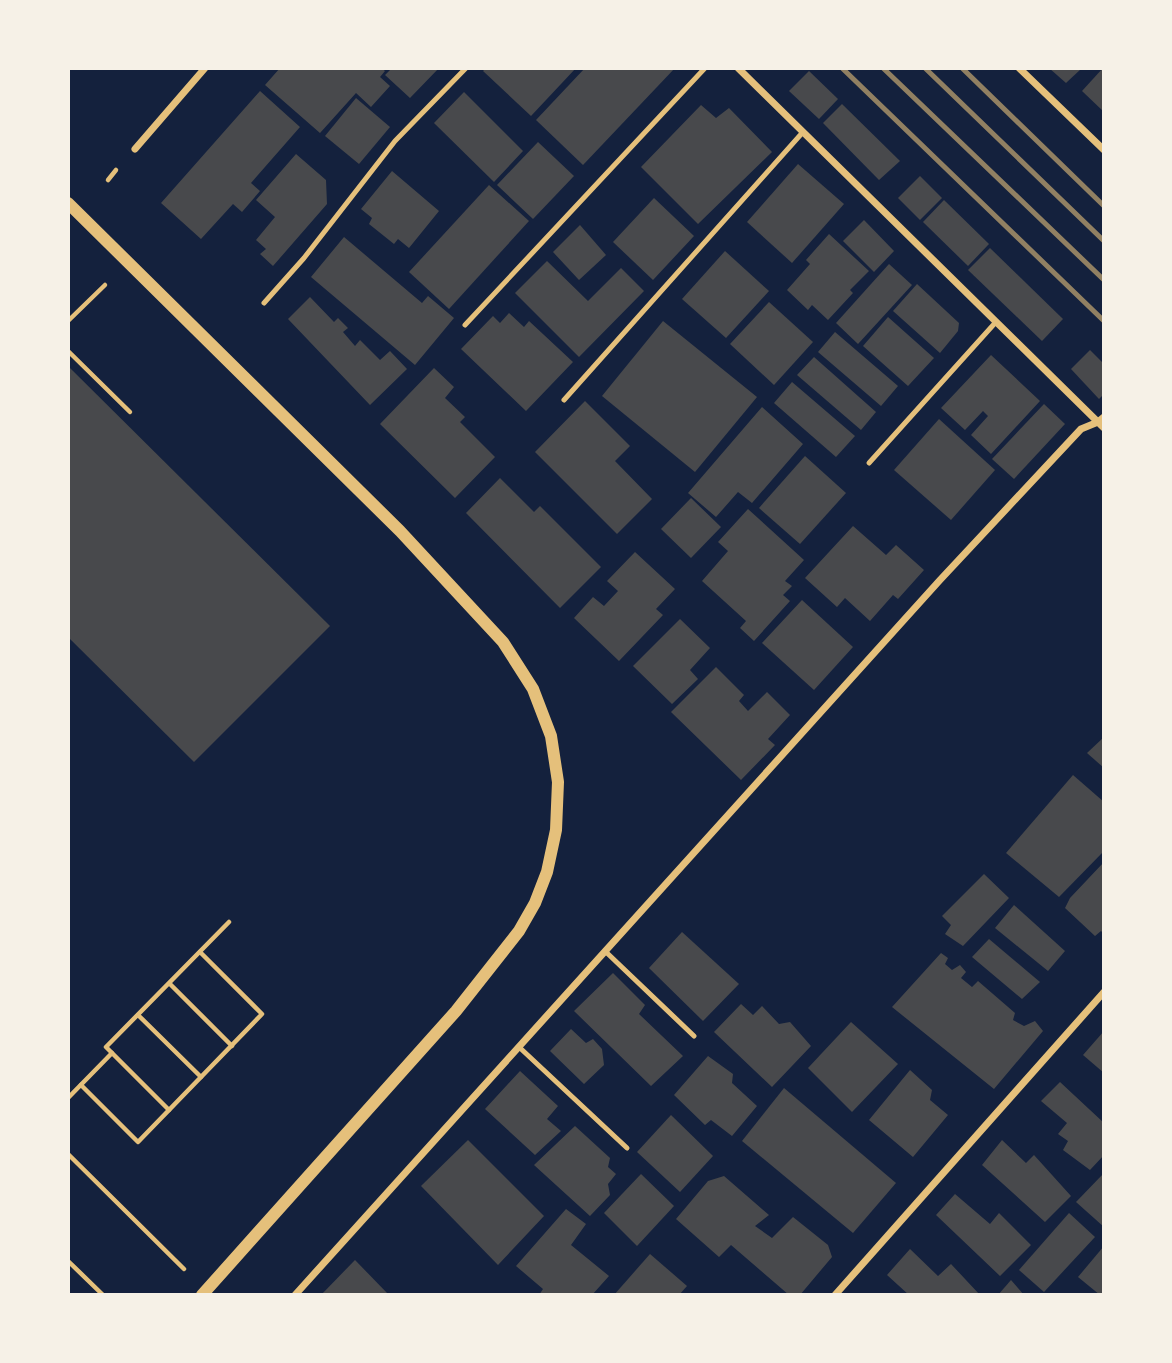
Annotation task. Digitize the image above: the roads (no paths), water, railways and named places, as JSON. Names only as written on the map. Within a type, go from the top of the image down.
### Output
[{"type":"street","points":[[135,149],[205,68]]},
{"type":"street","points":[[295,1295],[959,560],[1082,429],[1102,422],[995,323],[738,68]]},
{"type":"street","points":[[1019,68],[1104,150]]},
{"type":"street","points":[[68,203],[400,531],[503,642],[533,690],[551,736],[558,782],[556,830],[547,872],[536,903],[519,931],[456,1011],[202,1295]]},
{"type":"street","points":[[835,1295],[1104,992]]},
{"type":"lane","points":[[264,303],[304,258],[395,141],[466,68]]},
{"type":"lane","points":[[465,325],[705,68]]},
{"type":"lane","points":[[564,400],[803,132]]},
{"type":"lane","points":[[869,463],[995,323]]},
{"type":"lane","points":[[606,952],[694,1036]]},
{"type":"lane","points":[[519,1047],[627,1148]]},
{"type":"railway","points":[[842,68],[1104,321]]},
{"type":"railway","points":[[883,68],[1104,280]]},
{"type":"railway","points":[[925,68],[1104,241]]},
{"type":"railway","points":[[962,68],[1104,206]]}]
